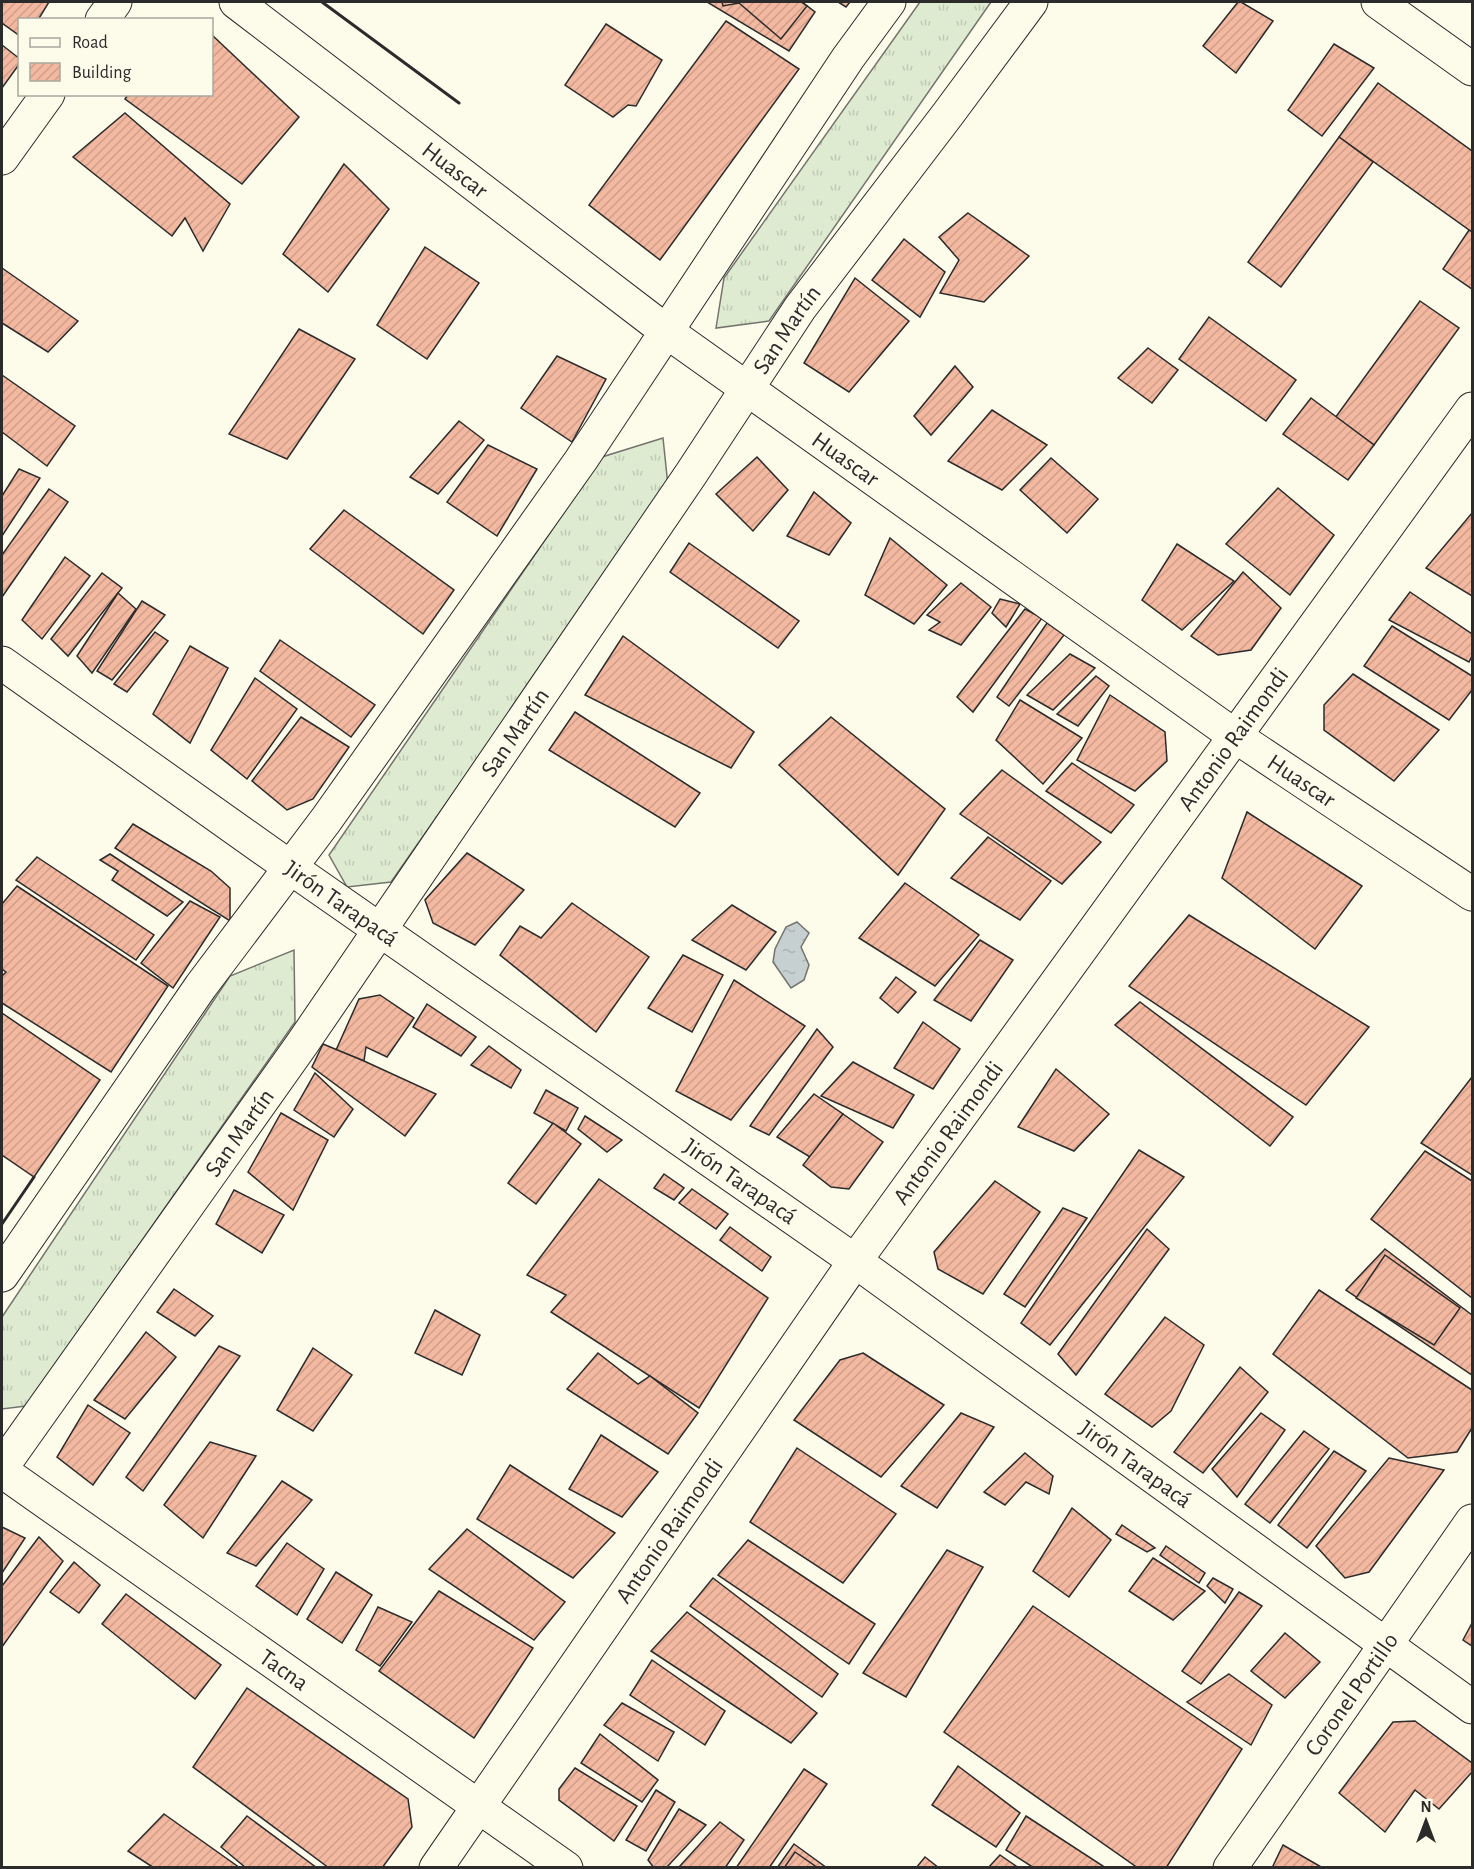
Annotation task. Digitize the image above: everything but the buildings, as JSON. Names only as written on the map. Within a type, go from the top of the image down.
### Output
[{"type":"street","points":[[103,18],[115,2]]},
{"type":"street","name":"Huascar","points":[[236,2],[666,331],[1235,736],[1473,894]]},
{"type":"street","points":[[2,1275],[201,986],[291,868],[581,460],[848,58],[890,2]]},
{"type":"street","name":"San Martín","points":[[2,1469],[302,1044],[800,308],[1031,2]]},
{"type":"street","points":[[1378,2],[1473,69]]},
{"type":"street","points":[[2,158],[47,96]]},
{"type":"street","name":"Antonio Raimondi","points":[[436,1868],[855,1261],[1473,409]]},
{"type":"street","name":"Jirón Tarapacá","points":[[2,663],[291,868],[855,1261],[1473,1707]]},
{"type":"street","name":"Tacna","points":[[2,1469],[566,1868]]},
{"type":"street","name":"Coronel Portillo","points":[[1230,1868],[1473,1521]]},
{"type":"green space","points":[[920,2],[991,2],[769,321],[716,328],[724,278]]},
{"type":"green space","points":[[663,438],[668,486],[391,882],[347,887],[329,855],[602,457]]},
{"type":"green space","points":[[294,950],[295,1022],[26,1406],[2,1409],[2,1317],[230,976]]},
{"type":"water","points":[[797,922],[809,933],[801,947],[809,965],[804,980],[791,988],[773,962],[775,949],[786,927]]},
{"type":"wall","points":[[322,2],[459,103]]},
{"type":"wall","points":[[2,1224],[34,1177]]}]
